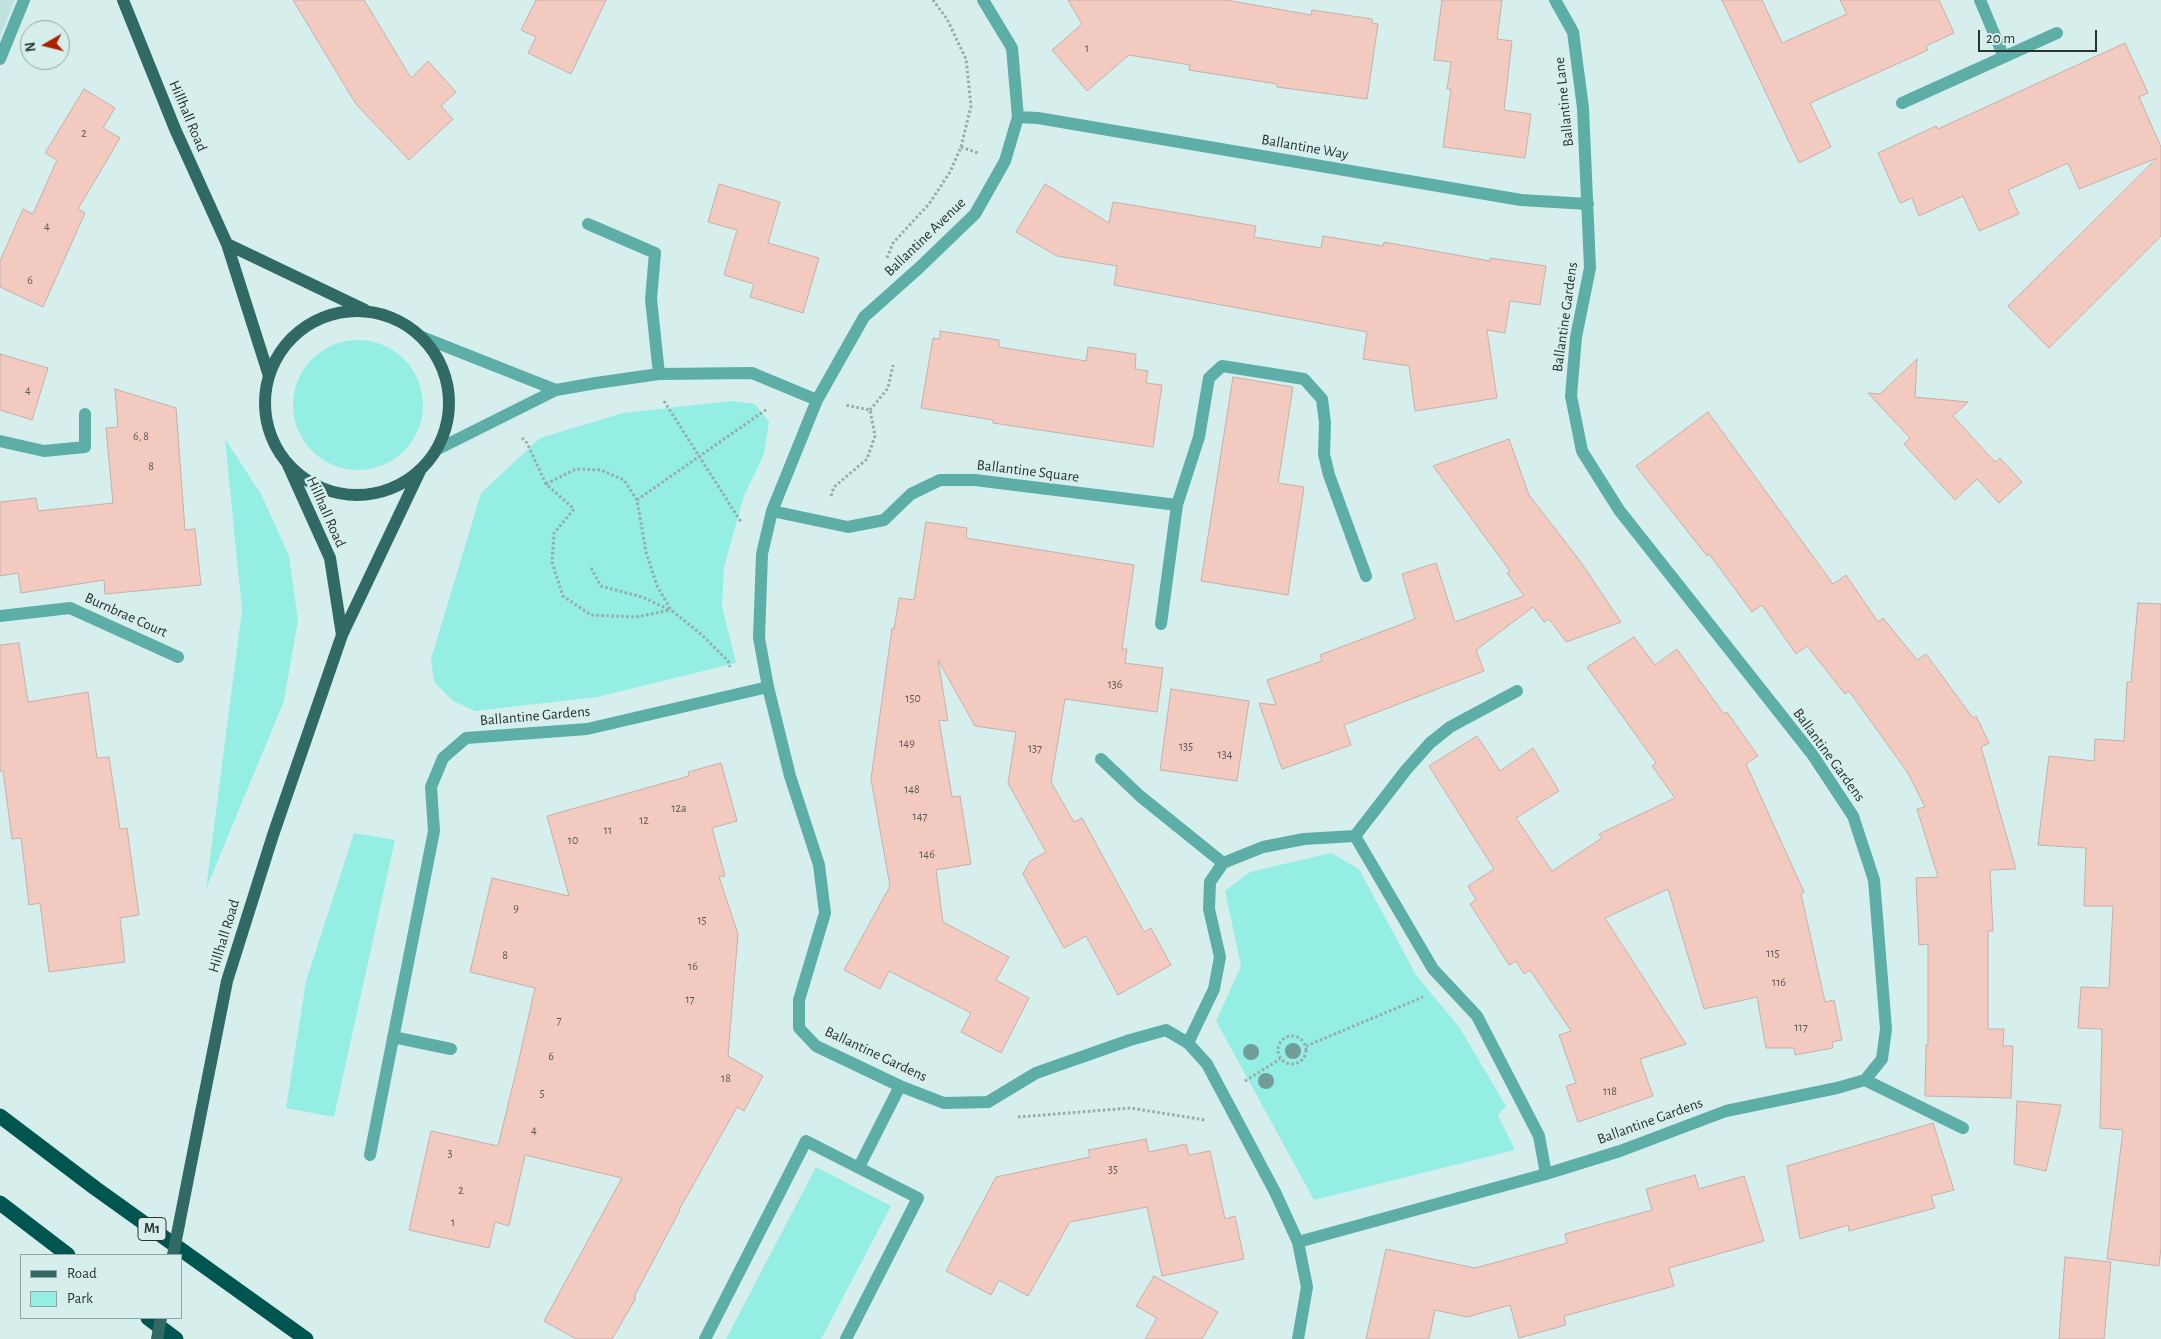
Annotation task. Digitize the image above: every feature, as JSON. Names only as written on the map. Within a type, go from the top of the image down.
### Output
[{"type":"highway","name":"M1","points":[[0,1116],[95,1188],[306,1339]]},
{"type":"highway","points":[[0,1203],[67,1254]]},
{"type":"highway","points":[[149,1319],[176,1339]]},
{"type":"main road","name":"Hillhall Road","points":[[123,0],[175,130],[228,244],[269,376]]},
{"type":"main road","points":[[228,244],[365,310],[396,319],[422,337],[440,363],[449,394],[448,422],[438,449],[420,471],[396,487],[368,495],[338,493],[310,482],[286,462],[271,436],[265,406],[269,376],[283,348],[304,327],[333,313],[365,310]]},
{"type":"main road","name":"Hillhall Road","points":[[286,462],[330,558],[342,635]]},
{"type":"main road","name":"Hillhall Road","points":[[174,1254],[227,980],[273,835],[342,635],[420,471]]},
{"type":"main road","points":[[157,1339],[161,1319]]},
{"type":"street","points":[[0,59],[24,0]]},
{"type":"street","name":"Ballantine Avenue","points":[[817,400],[864,317],[975,214],[1005,161],[1018,117],[1012,48],[983,0]]},
{"type":"street","name":"Ballantine Lane","points":[[1555,0],[1573,32],[1583,108],[1588,204]]},
{"type":"street","points":[[1980,0],[2003,56]]},
{"type":"street","points":[[1902,103],[2057,33]]},
{"type":"street","name":"Ballantine Way","points":[[1018,117],[1038,118],[1522,200],[1588,204]]},
{"type":"street","name":"Ballantine Gardens","points":[[1298,1242],[1546,1174],[1620,1151],[1726,1110],[1836,1088],[1865,1080],[1882,1059],[1886,1029],[1874,880],[1853,816],[1812,754],[1619,510],[1582,451],[1571,396],[1576,337],[1590,268],[1588,204]]},
{"type":"street","points":[[588,224],[655,253],[651,299],[659,374]]},
{"type":"street","points":[[422,337],[556,390]]},
{"type":"street","points":[[1161,624],[1177,505],[1199,437],[1209,378],[1222,366],[1304,379],[1322,399],[1325,423],[1324,454],[1328,475],[1366,576]]},
{"type":"street","points":[[438,449],[556,390],[659,374],[752,373],[817,400]]},
{"type":"street","name":"Ballantine Gardens","points":[[817,400],[772,511],[762,554],[759,638],[768,687],[790,776],[819,866],[825,913],[799,1000],[799,1028],[816,1046],[900,1086],[944,1103],[988,1102],[1036,1073],[1130,1040],[1166,1030],[1188,1043],[1207,1064],[1275,1192],[1298,1242],[1307,1287],[1298,1339]]},
{"type":"street","points":[[0,441],[44,451],[84,447],[85,414]]},
{"type":"street","name":"Ballantine Square","points":[[772,511],[848,527],[884,520],[911,494],[940,480],[976,480],[1177,505]]},
{"type":"street","name":"Burnbrae Court","points":[[0,616],[70,608],[178,657]]},
{"type":"street","name":"Ballantine Gardens","points":[[370,1155],[434,831],[431,787],[443,758],[466,738],[587,729],[768,687]]},
{"type":"street","points":[[1188,1043],[1214,988],[1220,957],[1209,909],[1210,882],[1223,863],[1272,846],[1304,839],[1355,836],[1406,770],[1430,743],[1450,727],[1517,691]]},
{"type":"street","points":[[1101,759],[1140,796],[1223,863]]},
{"type":"street","points":[[1355,836],[1433,970],[1450,985],[1477,1016],[1539,1136],[1546,1174]]},
{"type":"street","points":[[393,1037],[451,1049]]},
{"type":"street","points":[[1865,1080],[1963,1128]]},
{"type":"street","points":[[859,1167],[900,1086]]},
{"type":"street","points":[[705,1339],[806,1141],[918,1198],[846,1339]]},
{"type":"path","points":[[886,261],[893,243],[929,204],[950,172],[962,148],[971,106],[966,59],[947,19],[933,0]]},
{"type":"path","points":[[870,410],[888,388],[893,365]]},
{"type":"path","points":[[659,374],[661,396],[698,457],[762,554]]},
{"type":"path","points":[[637,500],[794,390]]},
{"type":"path","points":[[817,400],[870,410]]},
{"type":"path","points":[[822,522],[834,487],[867,459],[875,436],[870,410]]},
{"type":"path","points":[[500,418],[527,443],[546,484],[574,509],[554,533],[552,562],[563,596],[591,615],[636,617],[671,610]]},
{"type":"path","points":[[546,484],[576,469],[601,470],[624,480],[637,500],[646,552],[657,586],[671,610]]},
{"type":"path","points":[[591,568],[601,586],[642,597],[671,610],[702,634],[728,661],[740,693]]},
{"type":"path","points":[[1306,1046],[1450,985]]},
{"type":"path","points":[[1295,1036],[1304,1041],[1306,1046],[1306,1055],[1301,1062],[1288,1064],[1280,1059],[1279,1044],[1285,1037],[1295,1036]]},
{"type":"path","points":[[1223,1094],[1280,1059]]},
{"type":"path","points":[[988,1102],[1008,1118],[1130,1108],[1240,1125]]},
{"type":"shaded area","points":[[0,0],[15,0],[0,37]]},
{"type":"green space","points":[[358,340],[383,345],[404,359],[418,380],[423,405],[418,430],[404,451],[383,465],[358,470],[333,465],[312,451],[298,430],[293,405],[298,380],[312,359],[333,345]]},
{"type":"green space","points":[[731,401],[755,404],[769,422],[764,454],[744,496],[724,567],[722,606],[736,663],[597,697],[475,711],[453,701],[434,682],[431,659],[481,493],[540,438],[623,413]]},
{"type":"green space","points":[[225,439],[261,494],[289,556],[298,620],[284,701],[206,889],[242,610]]},
{"type":"green space","points":[[354,833],[395,840],[334,1117],[286,1108],[306,981]]},
{"type":"green space","points":[[1331,853],[1359,869],[1416,975],[1459,1027],[1506,1106],[1498,1115],[1515,1150],[1314,1200],[1216,1021],[1241,966],[1225,891],[1250,872]]},
{"type":"green space","points":[[816,1167],[891,1206],[821,1339],[726,1339]]},
{"type":"building","points":[[293,0],[364,0],[411,78],[428,61],[456,92],[441,106],[453,119],[409,160],[356,104]]},
{"type":"building","points":[[536,0],[606,0],[571,74],[528,53],[536,37],[521,30]]},
{"type":"building","points":[[1068,0],[1226,0],[1311,15],[1312,10],[1372,19],[1372,23],[1378,24],[1367,99],[1277,87],[1277,84],[1189,70],[1190,65],[1129,55],[1087,91],[1052,50],[1082,24]]},
{"type":"building","points":[[1442,0],[1502,0],[1497,39],[1512,41],[1504,110],[1531,114],[1525,158],[1443,147],[1451,89],[1447,89],[1451,62],[1434,60]]},
{"type":"building","points":[[1722,0],[1762,0],[1782,43],[1847,14],[1840,0],[1939,0],[1954,33],[1926,46],[1928,50],[1810,103],[1831,147],[1799,163]]},
{"type":"building","points":[[2125,43],[2148,93],[2139,97],[2161,147],[2161,236],[2049,348],[2008,306],[2157,158],[2079,189],[2068,163],[2008,190],[2019,214],[1979,231],[1963,196],[1919,216],[1912,198],[1900,203],[1878,153],[1936,126],[1938,129]]},
{"type":"building","points":[[84,89],[115,108],[103,128],[120,138],[78,209],[85,213],[43,307],[0,287],[0,261],[23,209],[33,214],[57,160],[45,153]]},
{"type":"building","points":[[719,184],[780,202],[768,243],[819,258],[803,313],[750,297],[754,284],[724,275],[737,230],[708,222]]},
{"type":"building","points":[[1045,184],[1109,223],[1113,202],[1256,226],[1254,237],[1321,248],[1323,236],[1383,246],[1384,242],[1490,261],[1490,258],[1546,266],[1540,305],[1510,301],[1505,333],[1487,330],[1497,398],[1415,411],[1409,366],[1363,359],[1367,332],[1114,285],[1117,266],[1057,256],[1016,232]]},
{"type":"building","points":[[940,331],[999,340],[999,347],[1086,361],[1088,347],[1136,354],[1135,369],[1148,371],[1146,383],[1162,385],[1153,447],[993,423],[993,420],[921,408],[933,338],[940,339]]},
{"type":"building","points":[[0,354],[48,368],[32,420],[0,410]]},
{"type":"building","points":[[1917,359],[1915,397],[1968,402],[1953,416],[1995,462],[2000,458],[2022,482],[1999,503],[1977,479],[1955,500],[1904,444],[1910,438],[1868,393],[1880,394]]},
{"type":"building","points":[[1233,377],[1293,387],[1278,483],[1304,487],[1288,595],[1201,581]]},
{"type":"building","points":[[115,389],[176,408],[185,530],[195,529],[201,585],[105,594],[104,580],[21,593],[18,573],[0,576],[0,502],[36,498],[38,511],[113,503],[106,428],[118,427]]},
{"type":"building","points":[[1708,412],[1833,584],[1846,575],[1878,622],[1883,618],[1917,660],[1926,654],[1973,718],[1976,716],[1989,743],[1981,747],[2016,869],[1990,870],[1993,931],[1988,931],[1988,1029],[2004,1029],[2003,1046],[2013,1046],[2011,1098],[1925,1096],[1926,1045],[1928,1045],[1928,944],[1919,945],[1916,878],[1938,877],[1917,809],[1925,807],[1908,773],[1849,691],[1845,694],[1807,646],[1796,654],[1762,605],[1752,612],[1709,554],[1707,556],[1636,466]]},
{"type":"building","points":[[1509,439],[1529,495],[1580,561],[1621,622],[1566,642],[1549,619],[1544,622],[1533,607],[1476,650],[1484,671],[1344,725],[1351,745],[1282,769],[1259,703],[1276,705],[1267,680],[1322,661],[1320,655],[1415,619],[1402,574],[1436,563],[1455,622],[1524,596],[1507,573],[1510,571],[1433,466]]},
{"type":"building","points":[[926,522],[967,528],[966,538],[1134,565],[1122,649],[1127,649],[1125,663],[1163,668],[1157,712],[1065,699],[1051,782],[1074,822],[1082,818],[1144,932],[1151,928],[1171,965],[1118,995],[1086,936],[1064,948],[1023,874],[1030,861],[1046,852],[1008,783],[1016,732],[975,726],[938,660],[948,721],[939,720],[952,797],[960,796],[971,864],[936,870],[943,922],[1009,957],[996,980],[1029,998],[1001,1053],[961,1032],[971,1013],[889,971],[880,989],[844,970],[890,886],[871,779],[892,628],[894,629],[899,598],[914,600]]},
{"type":"building","points":[[2138,603],[2161,604],[2161,1247],[2159,1266],[2107,1259],[2123,1130],[2100,1128],[2102,1029],[2078,1028],[2081,987],[2109,988],[2113,906],[2084,906],[2086,848],[2038,845],[2049,756],[2094,761],[2095,739],[2124,741],[2127,682],[2131,682]]},
{"type":"building","points":[[1634,637],[1655,665],[1677,649],[1724,714],[1727,712],[1758,756],[1746,764],[1804,892],[1801,894],[1825,1002],[1834,1000],[1842,1040],[1832,1042],[1833,1048],[1795,1055],[1794,1048],[1766,1048],[1757,997],[1704,1009],[1668,889],[1605,918],[1686,1044],[1640,1059],[1653,1096],[1578,1122],[1566,1086],[1576,1083],[1559,1035],[1571,1031],[1530,970],[1524,974],[1516,961],[1509,965],[1470,904],[1476,900],[1468,886],[1494,869],[1429,766],[1477,736],[1500,771],[1533,748],[1559,791],[1516,818],[1552,871],[1602,838],[1599,834],[1675,798],[1652,766],[1656,763],[1587,667]]},
{"type":"building","points":[[19,643],[28,702],[88,692],[97,758],[109,757],[120,829],[127,828],[139,915],[120,918],[125,962],[49,972],[40,903],[29,905],[21,838],[12,839],[3,771],[0,771],[0,645]]},
{"type":"building","points":[[1171,689],[1249,701],[1237,781],[1160,770]]},
{"type":"building","points":[[721,763],[737,821],[712,828],[725,876],[719,877],[738,934],[728,1056],[763,1076],[744,1111],[737,1107],[679,1210],[634,1297],[636,1298],[612,1339],[576,1339],[544,1321],[622,1178],[525,1155],[509,1226],[495,1222],[489,1248],[409,1230],[431,1131],[498,1146],[517,1068],[535,988],[470,972],[492,878],[569,896],[547,816],[689,776],[688,772]]},
{"type":"building","points":[[2017,1101],[2061,1105],[2046,1171],[2014,1164]]},
{"type":"building","points":[[1933,1123],[1954,1190],[1931,1196],[1935,1208],[1849,1231],[1848,1225],[1800,1239],[1787,1166]]},
{"type":"building","points":[[1146,1139],[1149,1152],[1186,1144],[1189,1155],[1210,1151],[1225,1219],[1235,1216],[1244,1259],[1162,1276],[1147,1207],[1070,1222],[1028,1296],[999,1280],[991,1295],[946,1271],[996,1177],[1090,1157],[1088,1150]]},
{"type":"building","points":[[1695,1175],[1699,1189],[1744,1176],[1764,1241],[1669,1268],[1674,1286],[1564,1316],[1566,1325],[1519,1338],[1510,1305],[1467,1317],[1435,1310],[1429,1339],[1366,1339],[1386,1249],[1475,1268],[1567,1243],[1565,1234],[1652,1210],[1646,1189]]},
{"type":"building","points":[[2065,1257],[2111,1262],[2104,1339],[2059,1339]]},
{"type":"building","points":[[1154,1276],[1218,1312],[1202,1339],[1145,1339],[1157,1318],[1136,1306]]}]
